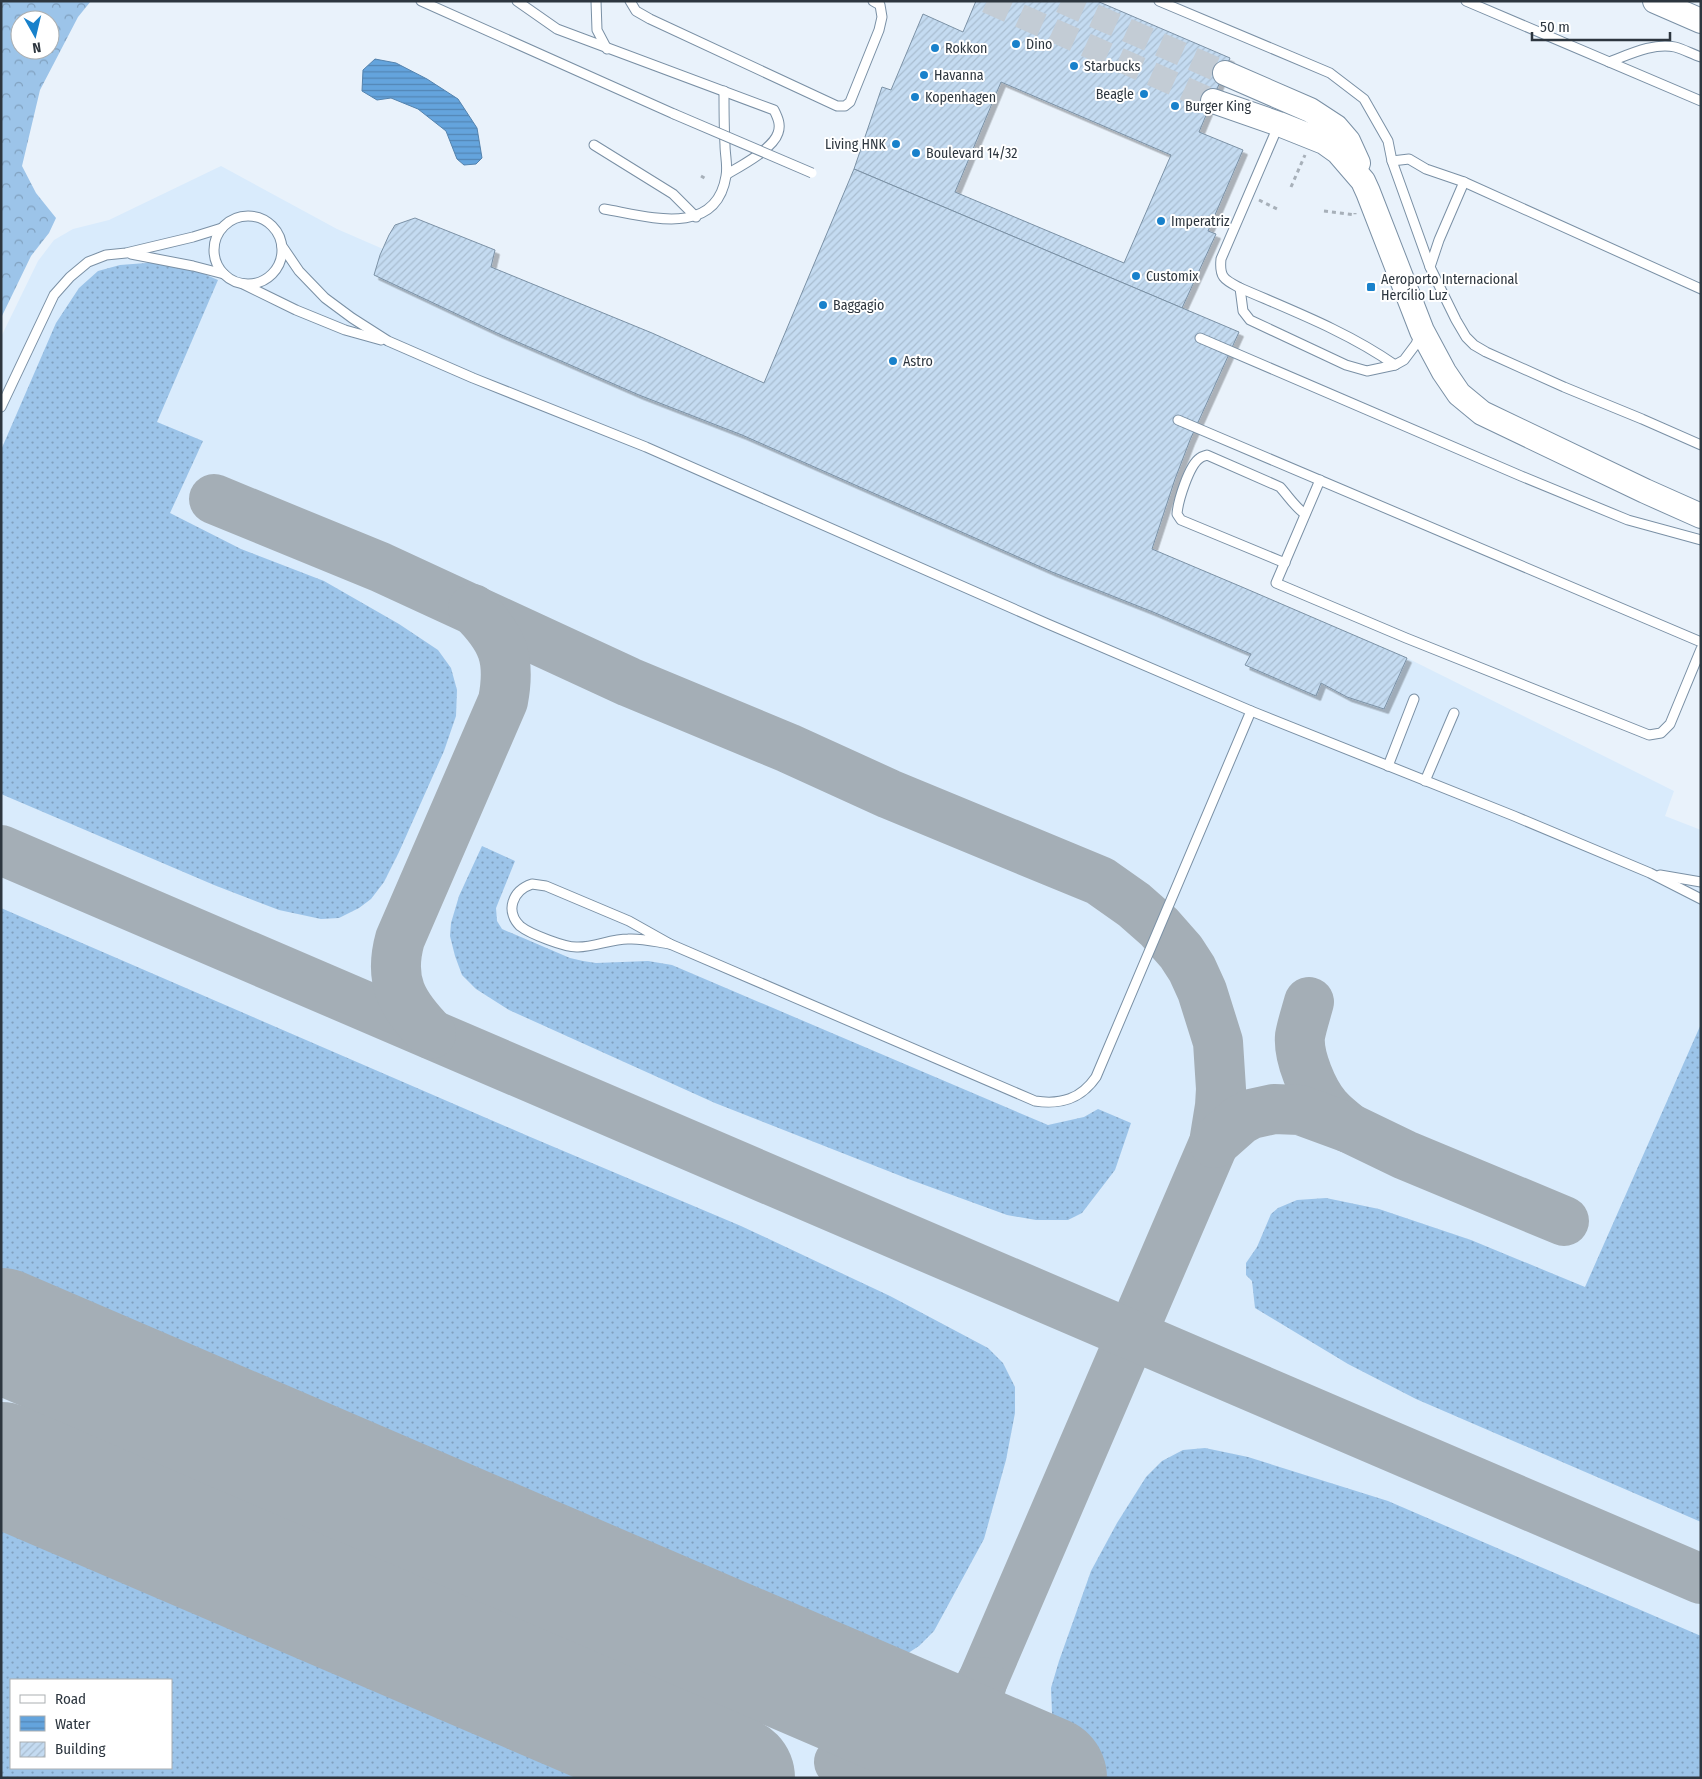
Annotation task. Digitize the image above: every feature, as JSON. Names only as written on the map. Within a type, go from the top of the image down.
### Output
[{"type":"main road","points":[[1655,1],[1701,21]]},
{"type":"main road","points":[[1226,73],[1310,110],[1336,127],[1348,141],[1358,162],[1362,181]]},
{"type":"main road","points":[[1214,101],[1312,137],[1324,142],[1338,152],[1362,181],[1368,192],[1422,331],[1444,372],[1459,394],[1482,413],[1645,492],[1701,516]]},
{"type":"lane","points":[[421,1],[674,114],[812,173]]},
{"type":"lane","points":[[517,1],[557,29],[774,110],[780,122],[778,133],[772,143],[742,166],[726,174]]},
{"type":"lane","points":[[596,1],[597,30],[607,49]]},
{"type":"lane","points":[[630,1],[636,11],[650,19],[837,106],[845,106],[850,102],[879,30],[882,17],[880,4],[873,1]]},
{"type":"lane","points":[[1160,1],[1330,74],[1364,99],[1388,141],[1392,161],[1430,267],[1456,320],[1474,345],[1564,387],[1701,445]]},
{"type":"lane","points":[[1466,1],[1701,101]]},
{"type":"lane","points":[[1609,62],[1659,47],[1674,47],[1701,58]]},
{"type":"lane","points":[[604,209],[671,220],[696,217],[706,210],[716,200],[724,186],[726,174],[724,91]]},
{"type":"lane","points":[[1279,124],[1221,259],[1220,269],[1222,275],[1228,282],[1332,329],[1374,351],[1395,365]]},
{"type":"lane","points":[[594,145],[673,194],[696,217]]},
{"type":"lane","points":[[1392,161],[1409,159],[1426,169],[1464,182],[1701,289]]},
{"type":"lane","points":[[1430,267],[1439,240],[1464,182]]},
{"type":"lane","points":[[388,341],[345,330],[231,280],[218,266],[215,256],[214,246],[222,228],[229,222],[248,216],[267,222],[274,228],[282,246],[299,271],[325,298],[388,341],[473,378],[646,447],[1251,711],[1650,873],[1701,899]]},
{"type":"lane","points":[[1,407],[54,295],[70,277],[88,262],[106,255],[126,253],[222,228]]},
{"type":"lane","points":[[240,283],[258,282],[274,272],[279,264],[282,246]]},
{"type":"lane","points":[[126,253],[224,274]]},
{"type":"lane","points":[[1240,288],[1243,311],[1250,320],[1356,368],[1367,371],[1395,365],[1404,360],[1411,352],[1422,331]]},
{"type":"lane","points":[[1200,338],[1628,520],[1701,540]]},
{"type":"lane","points":[[1178,420],[1701,642]]},
{"type":"lane","points":[[1284,563],[1181,520],[1177,514],[1178,505],[1193,465],[1200,458],[1207,455],[1280,487],[1296,508],[1306,514]]},
{"type":"lane","points":[[1320,480],[1276,583],[1406,638],[1649,735],[1661,733],[1670,724],[1701,649]]},
{"type":"lane","points":[[1388,766],[1414,699]]},
{"type":"lane","points":[[670,944],[626,939],[581,948],[565,946],[520,926],[512,912],[512,904],[515,896],[525,886],[539,884],[546,886],[629,921],[670,944],[1035,1101],[1049,1103],[1073,1098],[1086,1089],[1096,1077],[1251,711]]},
{"type":"lane","points":[[1425,781],[1454,714]]},
{"type":"lane","points":[[1650,873],[1701,882]]},
{"type":"path","points":[[1291,187],[1312,137]]},
{"type":"path","points":[[701,176],[706,179]]},
{"type":"path","points":[[1249,195],[1277,209]]},
{"type":"shaded area","points":[[221,166],[337,229],[383,249],[395,225],[415,218],[495,250],[491,267],[652,333],[764,383],[854,169],[1239,332],[1190,440],[1152,549],[1407,658],[1674,791],[1665,816],[1701,830],[1701,1778],[1,1778],[1,337],[38,261],[54,240],[73,229],[109,220]]},
{"type":"green space","points":[[1,1],[91,1],[78,17],[60,52],[60,10],[10,10],[10,60],[56,60],[40,90],[22,166],[36,193],[56,218],[49,233],[31,256],[1,318]]},
{"type":"green space","points":[[159,262],[195,270],[218,280],[157,422],[203,441],[170,513],[241,549],[324,581],[399,624],[438,650],[451,668],[457,690],[456,716],[444,751],[399,852],[384,882],[371,899],[359,908],[339,918],[321,919],[279,910],[214,885],[1,794],[1,450],[56,323],[79,288],[98,271],[120,265]]},
{"type":"green space","points":[[482,846],[515,861],[496,908],[497,921],[502,929],[570,958],[583,961],[596,963],[648,961],[672,965],[1048,1125],[1084,1117],[1098,1109],[1131,1123],[1115,1170],[1082,1213],[1068,1220],[1036,1220],[1007,1215],[911,1180],[715,1103],[509,1010],[476,989],[462,975],[450,936],[451,923],[459,896]]},
{"type":"green space","points":[[1,908],[741,1226],[890,1296],[988,1348],[1003,1363],[1015,1387],[1015,1413],[1006,1460],[984,1539],[934,1631],[919,1646],[899,1659],[858,1667],[840,1665],[1,1306]]},
{"type":"green space","points":[[1701,1024],[1701,1522],[1416,1399],[1348,1364],[1255,1308],[1252,1281],[1246,1275],[1246,1263],[1257,1247],[1271,1214],[1278,1208],[1297,1200],[1326,1198],[1379,1209],[1471,1240],[1585,1287]]},
{"type":"green space","points":[[1205,1448],[1248,1457],[1388,1501],[1701,1636],[1701,1778],[1098,1778],[1085,1769],[1064,1749],[1056,1731],[1052,1713],[1051,1688],[1059,1661],[1091,1571],[1117,1523],[1146,1477],[1162,1461],[1183,1450]]},
{"type":"green space","points":[[1,1487],[681,1778],[1,1778]]},
{"type":"water","points":[[375,59],[396,63],[427,79],[458,99],[477,128],[482,158],[476,164],[464,165],[457,159],[446,131],[418,109],[391,98],[377,100],[362,91],[363,70]]},
{"type":"building","name":"Boulevard 14/32","points":[[976,1],[1097,1],[1230,58],[1199,132],[1243,150],[1208,231],[1216,234],[1182,308],[854,169],[882,87],[891,90],[923,14],[963,32]],"holes":[[[1001,82],[1171,155],[1124,263],[955,192]]]},
{"type":"building","points":[[854,169],[1239,332],[1190,440],[1152,549],[1407,658],[1384,709],[1347,697],[1321,683],[1316,696],[1245,665],[1251,654],[1052,572],[742,435],[639,395],[497,333],[374,275],[380,255],[395,225],[415,218],[495,250],[491,267],[652,333],[764,383]]},
{"type":"taxiway","points":[[214,499],[380,567],[629,682],[788,748],[889,794],[1100,881],[1134,905],[1159,927],[1181,952],[1192,969],[1202,991],[1218,1042],[1221,1089],[1214,1143],[983,1680],[960,1715],[930,1739],[881,1758],[839,1762]]},
{"type":"taxiway","points":[[431,1034],[413,1013],[400,992],[396,968],[397,954],[400,939],[503,701],[506,673],[502,650],[491,630],[473,609]]},
{"type":"taxiway","points":[[1,850],[1701,1579]]},
{"type":"taxiway","points":[[1309,1002],[1300,1036],[1301,1054],[1307,1074],[1321,1101],[1331,1113],[1349,1128]]},
{"type":"taxiway","points":[[1214,1143],[1240,1120],[1251,1114],[1274,1109],[1300,1110],[1349,1128],[1405,1155],[1564,1221]]},
{"type":"taxiway","points":[[982,1682],[973,1722],[973,1748],[985,1778]]},
{"type":"runway","points":[[1,1330],[1045,1778]]},
{"type":"runway","points":[[1,1464],[733,1778]]},
{"type":"tunnel","points":[[987,1],[1213,101]]},
{"type":"tunnel","points":[[1061,1],[1225,73]]},
{"type":"place","name":"Dino","points":[[1016,44]]},
{"type":"place","name":"Rokkon","points":[[935,48]]},
{"type":"place","name":"Starbucks","points":[[1074,66]]},
{"type":"place","name":"Havanna","points":[[924,75]]},
{"type":"place","name":"Beagle","points":[[1144,94]]},
{"type":"place","name":"Kopenhagen","points":[[915,97]]},
{"type":"place","name":"Burger King","points":[[1175,106]]},
{"type":"place","name":"Living HNK","points":[[896,144]]},
{"type":"place","name":"Boulevard 14/32","points":[[916,153]]},
{"type":"place","name":"Imperatriz","points":[[1161,221]]},
{"type":"place","name":"Customix","points":[[1136,276]]},
{"type":"place","name":"Aeroporto Internacional Hercílio Luz","points":[[1371,287]]},
{"type":"place","name":"Baggagio","points":[[823,305]]},
{"type":"place","name":"Astro","points":[[893,361]]}]
